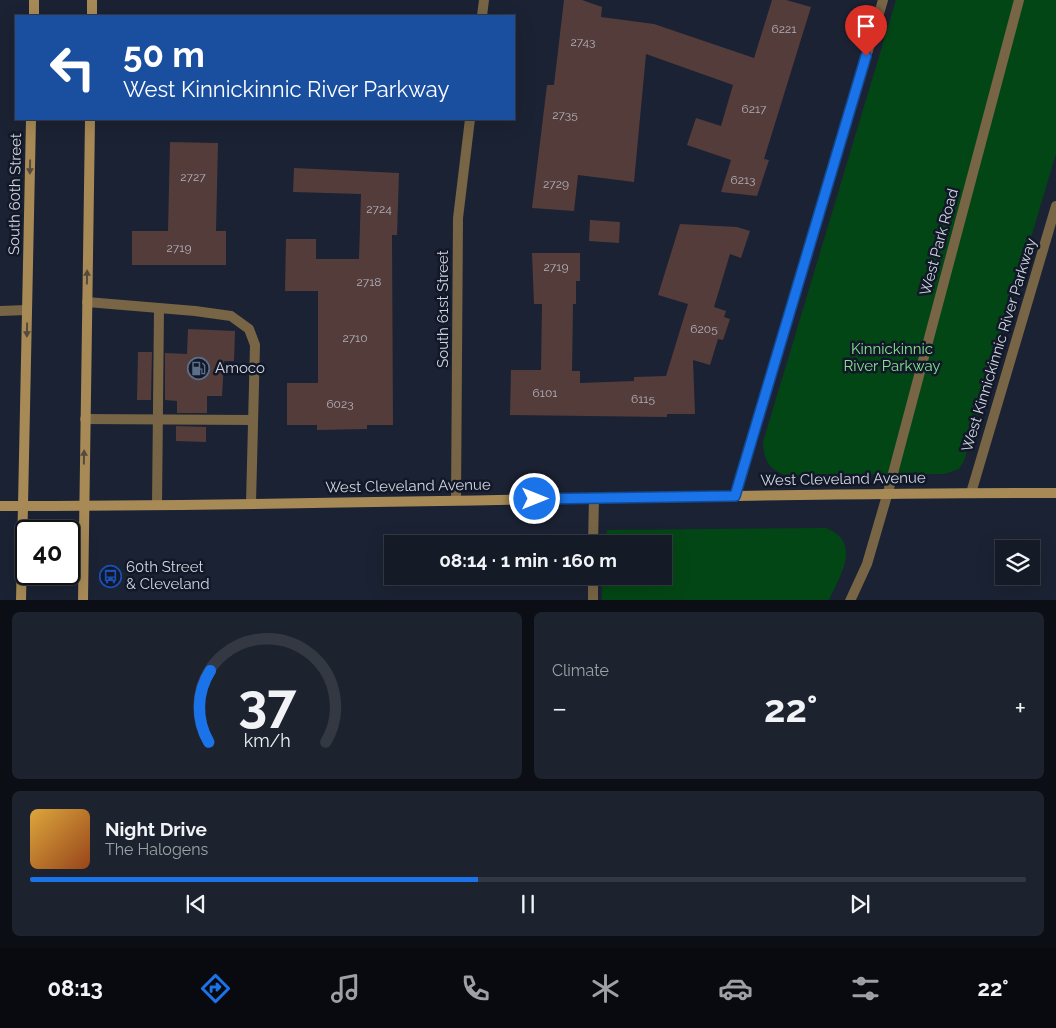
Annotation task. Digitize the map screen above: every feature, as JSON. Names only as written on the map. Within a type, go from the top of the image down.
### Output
[{"type":"street","points":[[34,0],[34,15]]},
{"type":"street","points":[[92,0],[92,15]]},
{"type":"street","points":[[482,15],[484,0]]},
{"type":"street","points":[[735,496],[883,0]]},
{"type":"street","name":"West Park Road","points":[[888,492],[1019,0]]},
{"type":"street","name":"South 60th Street","points":[[21,600],[31,120]]},
{"type":"street","points":[[83,600],[90,120]]},
{"type":"street","name":"South 61st Street","points":[[456,500],[458,218],[470,120]]},
{"type":"street","name":"West Kinnickinnic River Parkway","points":[[971,493],[1056,206]]},
{"type":"street","points":[[87,302],[231,316],[249,328],[255,345],[251,503]]},
{"type":"street","points":[[157,504],[159,308]]},
{"type":"street","points":[[0,310],[27,310]]},
{"type":"street","points":[[85,419],[253,420]]},
{"type":"street","points":[[850,600],[867,564],[888,492]]},
{"type":"street","name":"West Cleveland Avenue","points":[[0,506],[735,496],[888,492],[1056,493]]},
{"type":"street","points":[[593,535],[594,498]]},
{"type":"street","points":[[593,585],[593,600]]},
{"type":"green space","name":"Kinnickinnic River Parkway","points":[[896,0],[1056,0],[1056,154],[964,461],[959,469],[944,474],[785,475],[779,473],[768,463],[764,454],[763,442]]},
{"type":"green space","points":[[826,528],[837,534],[844,542],[846,560],[829,600],[602,600],[602,585],[672,585],[672,535],[606,535],[607,530]]},
{"type":"building","points":[[564,0],[582,0],[602,7],[601,17],[654,24],[754,58],[772,0],[786,0],[811,7],[764,159],[769,160],[757,196],[721,192],[731,160],[687,145],[696,118],[721,126],[733,85],[646,54],[634,182],[578,175],[574,211],[532,208],[547,85],[554,85]]},
{"type":"building","points":[[170,142],[218,143],[216,231],[226,231],[226,265],[132,265],[132,231],[168,231]]},
{"type":"building","points":[[294,168],[399,173],[397,235],[392,235],[393,425],[367,425],[367,429],[317,430],[317,425],[287,425],[287,383],[318,383],[318,291],[285,291],[286,239],[316,239],[316,259],[359,259],[361,194],[293,192]]},
{"type":"building","points":[[590,220],[620,222],[619,243],[589,241]]},
{"type":"building","points":[[680,224],[737,227],[750,231],[741,258],[730,254],[714,307],[726,311],[724,317],[730,319],[723,340],[718,339],[710,365],[693,360],[695,414],[667,414],[667,417],[510,415],[511,370],[541,370],[542,304],[534,304],[532,253],[580,253],[580,281],[576,281],[576,304],[573,304],[572,371],[580,371],[580,383],[634,381],[634,377],[666,376],[688,304],[658,295]]},
{"type":"building","points":[[188,329],[235,331],[234,361],[224,361],[222,396],[207,396],[207,413],[177,413],[177,401],[165,400],[165,353],[187,354]]},
{"type":"building","points":[[138,352],[152,352],[151,400],[137,400]]},
{"type":"building","points":[[176,426],[206,427],[206,442],[176,441]]},
{"type":"place","name":"Amoco","points":[[199,368]]},
{"type":"place","name":"60th Street & Cleveland","points":[[110,576]]},
{"type":"route","points":[[535,499],[735,496],[866,56]]}]
